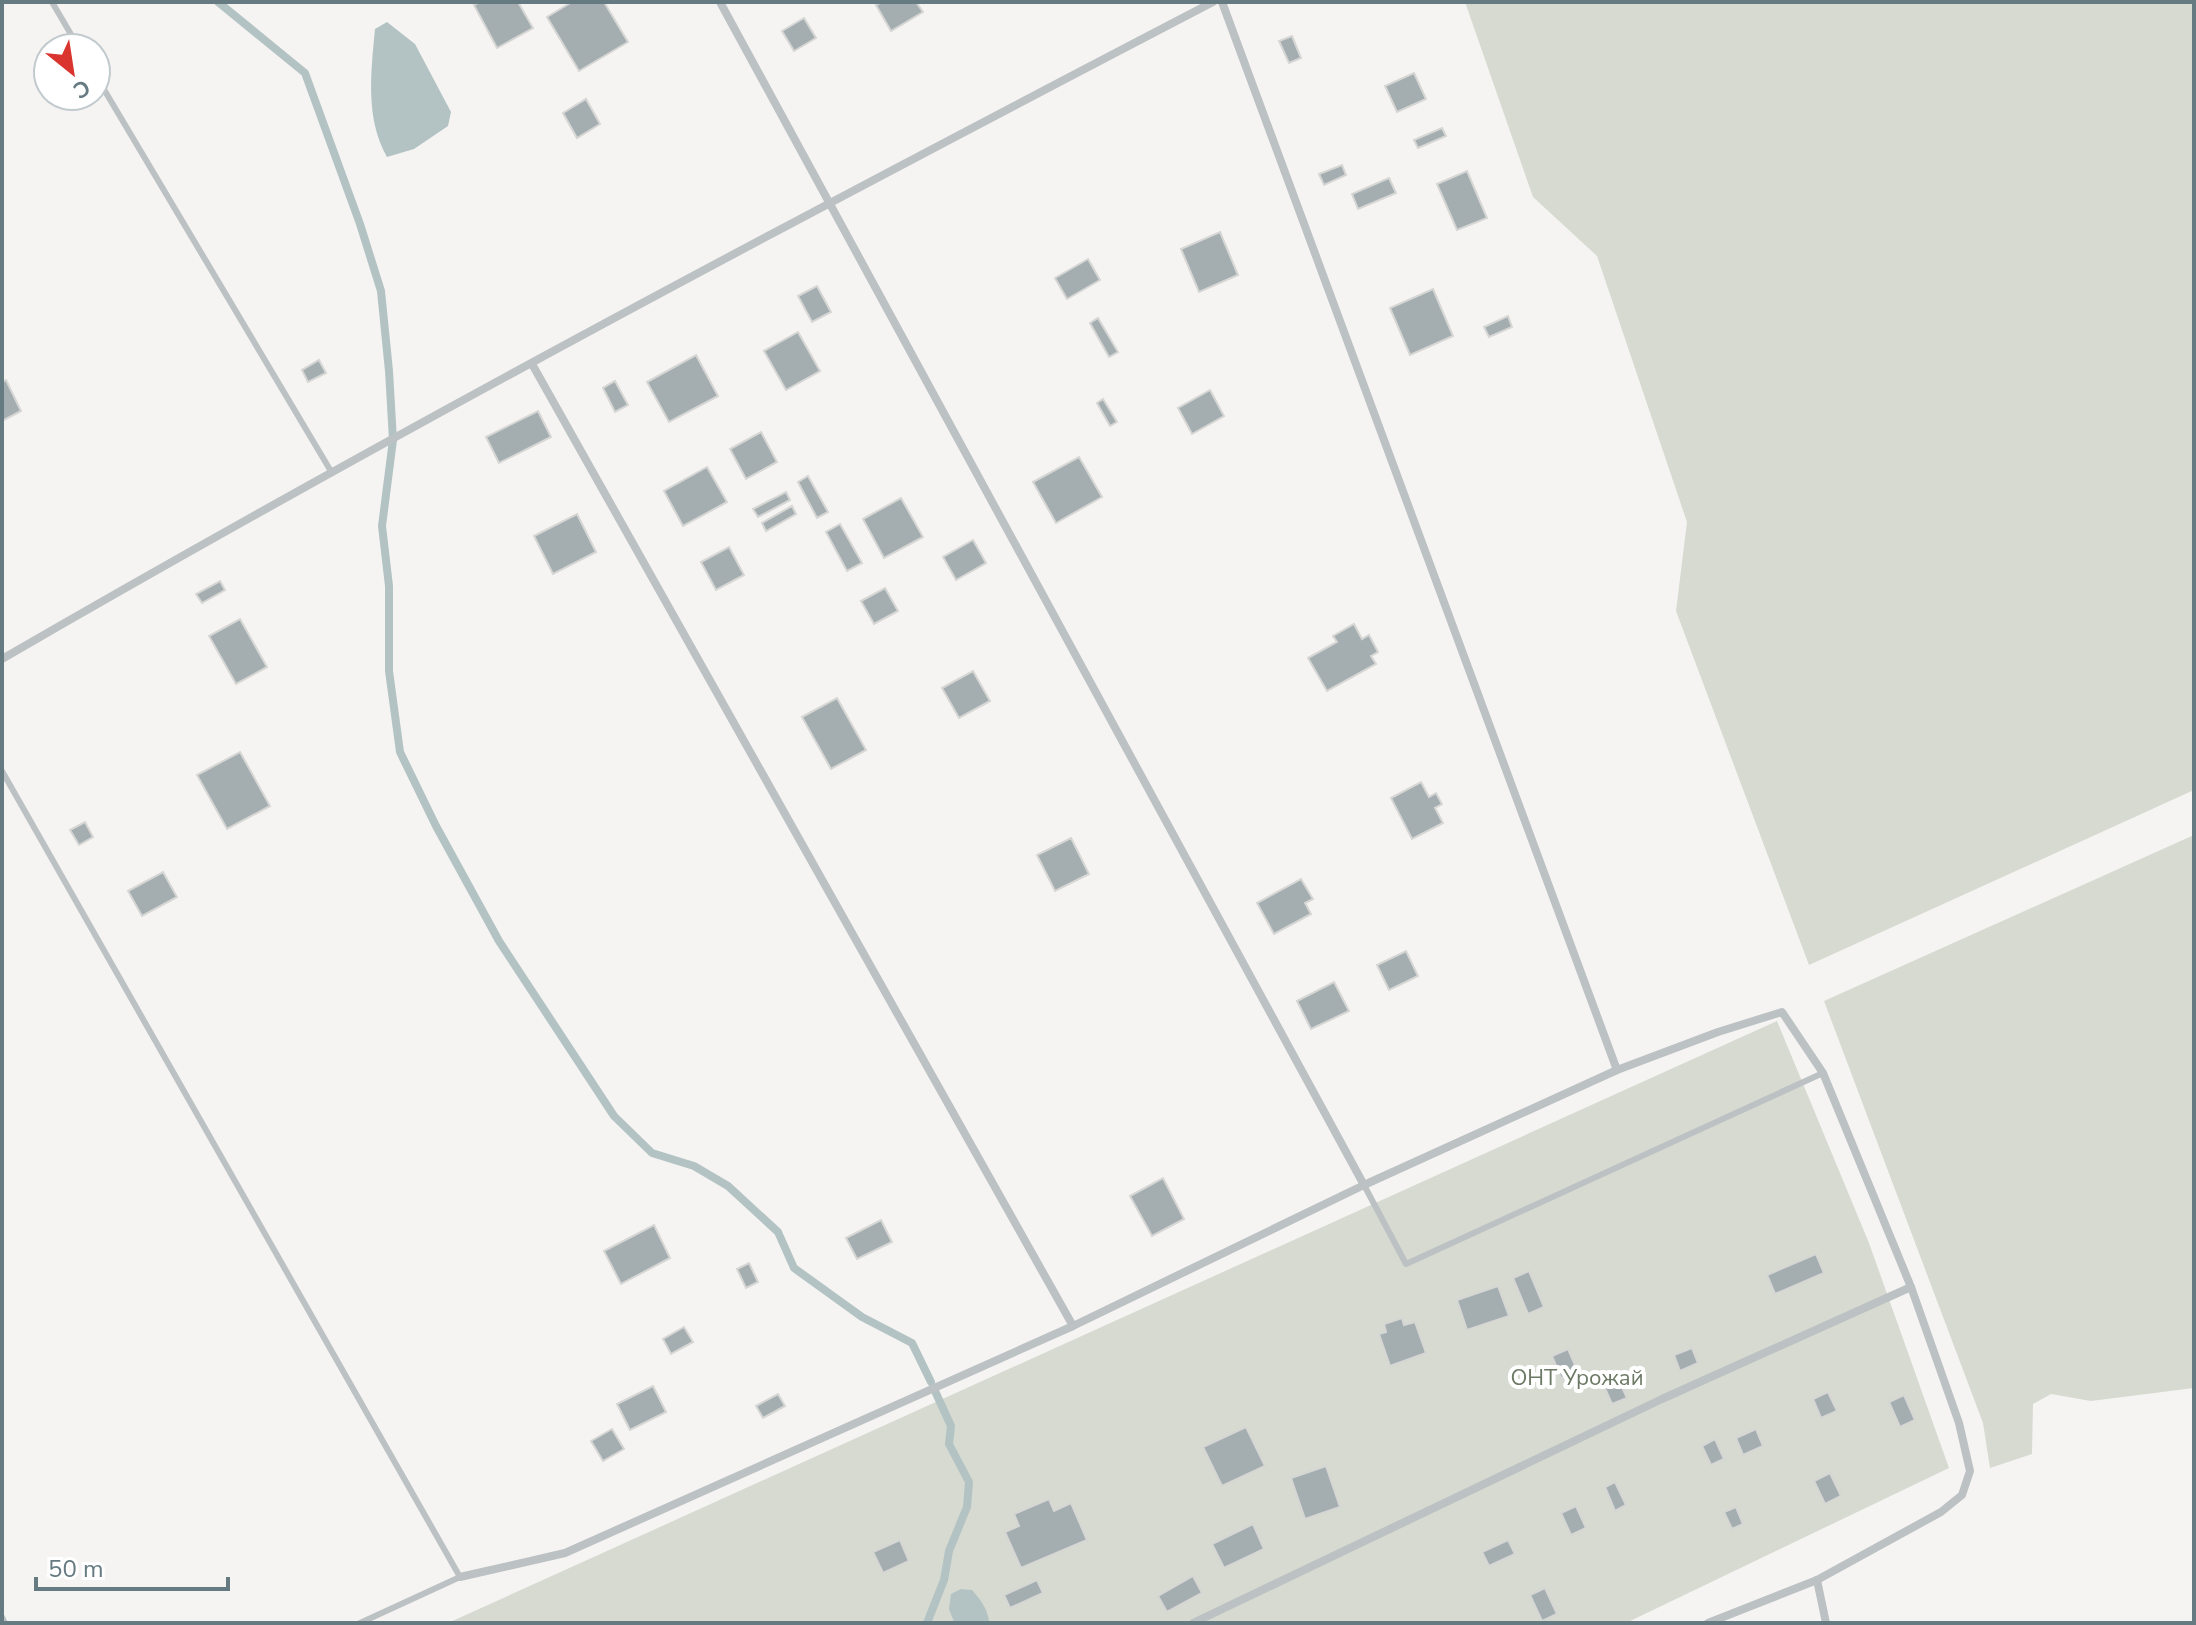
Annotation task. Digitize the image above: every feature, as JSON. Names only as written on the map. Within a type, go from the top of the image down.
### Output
[{"type":"street","points":[[720,2],[1364,1185]]},
{"type":"street","points":[[2,659],[201,544],[830,202],[1213,2]]},
{"type":"street","points":[[1222,2],[1617,1070]]},
{"type":"street","points":[[532,364],[1073,1326]]},
{"type":"street","points":[[460,1577],[565,1553],[1073,1326],[1364,1185],[1617,1070],[1782,1012],[1823,1073],[1911,1287],[1959,1423],[1970,1471],[1962,1495],[1941,1512],[1817,1580],[1708,1623]]},
{"type":"street","points":[[1193,1623],[1676,1393],[1911,1287]]},
{"type":"street","points":[[1817,1580],[1826,1623]]},
{"type":"lane","points":[[52,2],[70,32]]},
{"type":"lane","points":[[112,103],[332,473]]},
{"type":"lane","points":[[2,771],[460,1577],[360,1623]]},
{"type":"lane","points":[[1364,1185],[1406,1264],[1823,1073]]},
{"type":"lane","points":[[2,1617],[5,1623]]},
{"type":"green space","points":[[1465,2],[2194,2],[2194,790],[1809,965],[1676,611],[1687,522],[1597,256],[1533,197]]},
{"type":"green space","points":[[2194,835],[2194,1388],[2091,1401],[2051,1394],[2033,1404],[2032,1454],[1990,1468],[1983,1423],[1824,1001]]},
{"type":"green space","name":"ОНТ Урожай","points":[[1777,1021],[1869,1243],[1949,1468],[1626,1623],[448,1623]]},
{"type":"shaded area","points":[[387,22],[415,44],[451,112],[448,126],[414,149],[387,157],[375,127],[371,78],[375,29]]},
{"type":"shaded area","points":[[961,1589],[972,1590],[978,1597],[987,1612],[987,1623],[954,1622],[949,1609],[951,1594]]},
{"type":"building","points":[[480,2],[518,2],[533,28],[497,48],[474,5]]},
{"type":"building","points":[[572,2],[604,2],[628,42],[579,71],[547,17]]},
{"type":"building","points":[[882,2],[916,2],[923,12],[891,31],[876,5]]},
{"type":"building","points":[[804,18],[816,38],[794,51],[782,31]]},
{"type":"building","points":[[1292,36],[1301,58],[1289,63],[1279,41]]},
{"type":"building","points":[[1414,73],[1426,99],[1397,112],[1385,86]]},
{"type":"building","points":[[586,99],[600,124],[577,138],[563,113]]},
{"type":"building","points":[[1442,128],[1446,136],[1418,148],[1414,140]]},
{"type":"building","points":[[1342,165],[1346,175],[1324,185],[1319,174]]},
{"type":"building","points":[[1467,171],[1487,218],[1457,230],[1437,184]]},
{"type":"building","points":[[1389,178],[1396,193],[1358,209],[1352,194]]},
{"type":"building","points":[[1220,232],[1238,275],[1199,292],[1181,249]]},
{"type":"building","points":[[1088,259],[1100,280],[1067,299],[1055,278]]},
{"type":"building","points":[[817,286],[831,312],[812,322],[798,296]]},
{"type":"building","points":[[1433,289],[1453,336],[1410,355],[1390,308]]},
{"type":"building","points":[[1508,316],[1512,327],[1489,337],[1484,327]]},
{"type":"building","points":[[1098,318],[1118,352],[1109,357],[1090,323]]},
{"type":"building","points":[[798,332],[820,371],[786,390],[764,351]]},
{"type":"building","points":[[696,355],[718,396],[669,422],[647,382]]},
{"type":"building","points":[[319,360],[326,373],[308,382],[302,370]]},
{"type":"building","points":[[6,380],[21,411],[2,421],[2,382]]},
{"type":"building","points":[[615,381],[628,405],[615,412],[603,388]]},
{"type":"building","points":[[1210,390],[1224,416],[1192,434],[1178,408]]},
{"type":"building","points":[[1103,399],[1117,422],[1110,426],[1097,403]]},
{"type":"building","points":[[538,411],[551,437],[499,463],[486,437]]},
{"type":"building","points":[[761,432],[777,462],[746,479],[730,449]]},
{"type":"building","points":[[1079,457],[1102,497],[1056,523],[1033,482]]},
{"type":"building","points":[[707,467],[727,502],[683,526],[664,491]]},
{"type":"building","points":[[808,476],[828,512],[817,518],[798,482]]},
{"type":"building","points":[[786,492],[790,500],[758,517],[753,509]]},
{"type":"building","points":[[901,498],[923,537],[884,558],[863,519]]},
{"type":"building","points":[[792,506],[796,514],[766,531],[762,523]]},
{"type":"building","points":[[577,514],[596,552],[553,574],[534,536]]},
{"type":"building","points":[[840,524],[862,563],[847,571],[826,532]]},
{"type":"building","points":[[973,540],[986,563],[956,580],[943,557]]},
{"type":"building","points":[[729,547],[744,575],[716,590],[701,562]]},
{"type":"building","points":[[220,581],[225,590],[202,603],[196,594]]},
{"type":"building","points":[[885,588],[898,611],[874,624],[861,601]]},
{"type":"building","points":[[240,619],[267,667],[236,684],[209,636]]},
{"type":"building","points":[[1354,624],[1362,639],[1369,635],[1378,652],[1371,656],[1376,664],[1327,691],[1308,658],[1337,642],[1333,636]]},
{"type":"building","points":[[973,671],[990,701],[959,718],[942,688]]},
{"type":"building","points":[[837,698],[866,750],[831,769],[802,717]]},
{"type":"building","points":[[240,752],[270,806],[227,829],[197,775]]},
{"type":"building","points":[[1421,782],[1429,797],[1436,793],[1442,804],[1435,808],[1443,823],[1412,839],[1391,798]]},
{"type":"building","points":[[85,822],[93,837],[79,845],[70,830]]},
{"type":"building","points":[[1071,838],[1089,874],[1055,891],[1037,855]]},
{"type":"building","points":[[163,872],[177,897],[142,916],[128,891]]},
{"type":"building","points":[[1301,879],[1313,899],[1305,903],[1311,914],[1274,934],[1257,903]]},
{"type":"building","points":[[1406,951],[1418,976],[1389,990],[1377,965]]},
{"type":"building","points":[[1334,982],[1349,1011],[1311,1029],[1297,1001]]},
{"type":"building","points":[[1163,1178],[1184,1219],[1152,1236],[1130,1196]]},
{"type":"building","points":[[881,1220],[892,1242],[857,1259],[846,1238]]},
{"type":"building","points":[[654,1225],[670,1258],[621,1284],[604,1251]]},
{"type":"building","points":[[1816,1254],[1824,1273],[1775,1294],[1767,1275]]},
{"type":"building","points":[[749,1263],[758,1282],[746,1288],[737,1269]]},
{"type":"building","points":[[1529,1271],[1544,1307],[1528,1314],[1513,1278]]},
{"type":"building","points":[[1498,1286],[1509,1316],[1467,1330],[1457,1300]]},
{"type":"building","points":[[1402,1318],[1404,1325],[1415,1322],[1426,1353],[1390,1366],[1379,1334],[1386,1332],[1384,1324]]},
{"type":"building","points":[[684,1327],[693,1342],[671,1354],[663,1339]]},
{"type":"building","points":[[1692,1348],[1698,1363],[1680,1371],[1674,1355]]},
{"type":"building","points":[[1568,1349],[1578,1372],[1561,1378],[1552,1356]]},
{"type":"building","points":[[1618,1378],[1627,1398],[1612,1404],[1603,1384]]},
{"type":"building","points":[[653,1386],[666,1412],[630,1430],[617,1404]]},
{"type":"building","points":[[1828,1392],[1837,1411],[1821,1418],[1813,1399]]},
{"type":"building","points":[[778,1394],[785,1406],[763,1418],[756,1406]]},
{"type":"building","points":[[1904,1395],[1915,1420],[1900,1427],[1889,1402]]},
{"type":"building","points":[[1246,1427],[1265,1466],[1222,1486],[1203,1447]]},
{"type":"building","points":[[612,1429],[624,1449],[603,1461],[591,1441]]},
{"type":"building","points":[[1756,1429],[1763,1446],[1743,1455],[1736,1438]]},
{"type":"building","points":[[1715,1439],[1724,1459],[1711,1465],[1702,1446]]},
{"type":"building","points":[[1326,1466],[1340,1507],[1305,1519],[1291,1478]]},
{"type":"building","points":[[1830,1473],[1841,1496],[1825,1504],[1814,1481]]},
{"type":"building","points":[[1615,1482],[1626,1505],[1615,1511],[1605,1487]]},
{"type":"building","points":[[1049,1499],[1054,1511],[1071,1503],[1087,1540],[1021,1568],[1005,1532],[1019,1526],[1014,1514]]},
{"type":"building","points":[[1576,1506],[1586,1528],[1571,1535],[1561,1513]]},
{"type":"building","points":[[1736,1507],[1743,1524],[1732,1529],[1724,1512]]},
{"type":"building","points":[[1253,1524],[1264,1549],[1224,1568],[1212,1544]]},
{"type":"building","points":[[900,1540],[909,1561],[883,1573],[873,1552]]},
{"type":"building","points":[[1508,1540],[1515,1554],[1489,1566],[1482,1552]]},
{"type":"building","points":[[1193,1576],[1202,1593],[1167,1612],[1158,1596]]},
{"type":"building","points":[[1037,1580],[1043,1593],[1010,1608],[1004,1595]]},
{"type":"building","points":[[1545,1588],[1557,1614],[1542,1621],[1530,1595]]},
{"type":"waterway","points":[[218,2],[305,73],[381,291],[393,440],[382,526],[389,586],[389,671],[400,752],[436,826],[499,941],[614,1116],[652,1153],[694,1166],[728,1186],[778,1232],[794,1268],[862,1317],[912,1343],[931,1382]]},
{"type":"waterway","points":[[927,1623],[944,1580],[949,1551],[967,1507],[969,1482],[949,1444],[951,1426],[935,1391]]}]
